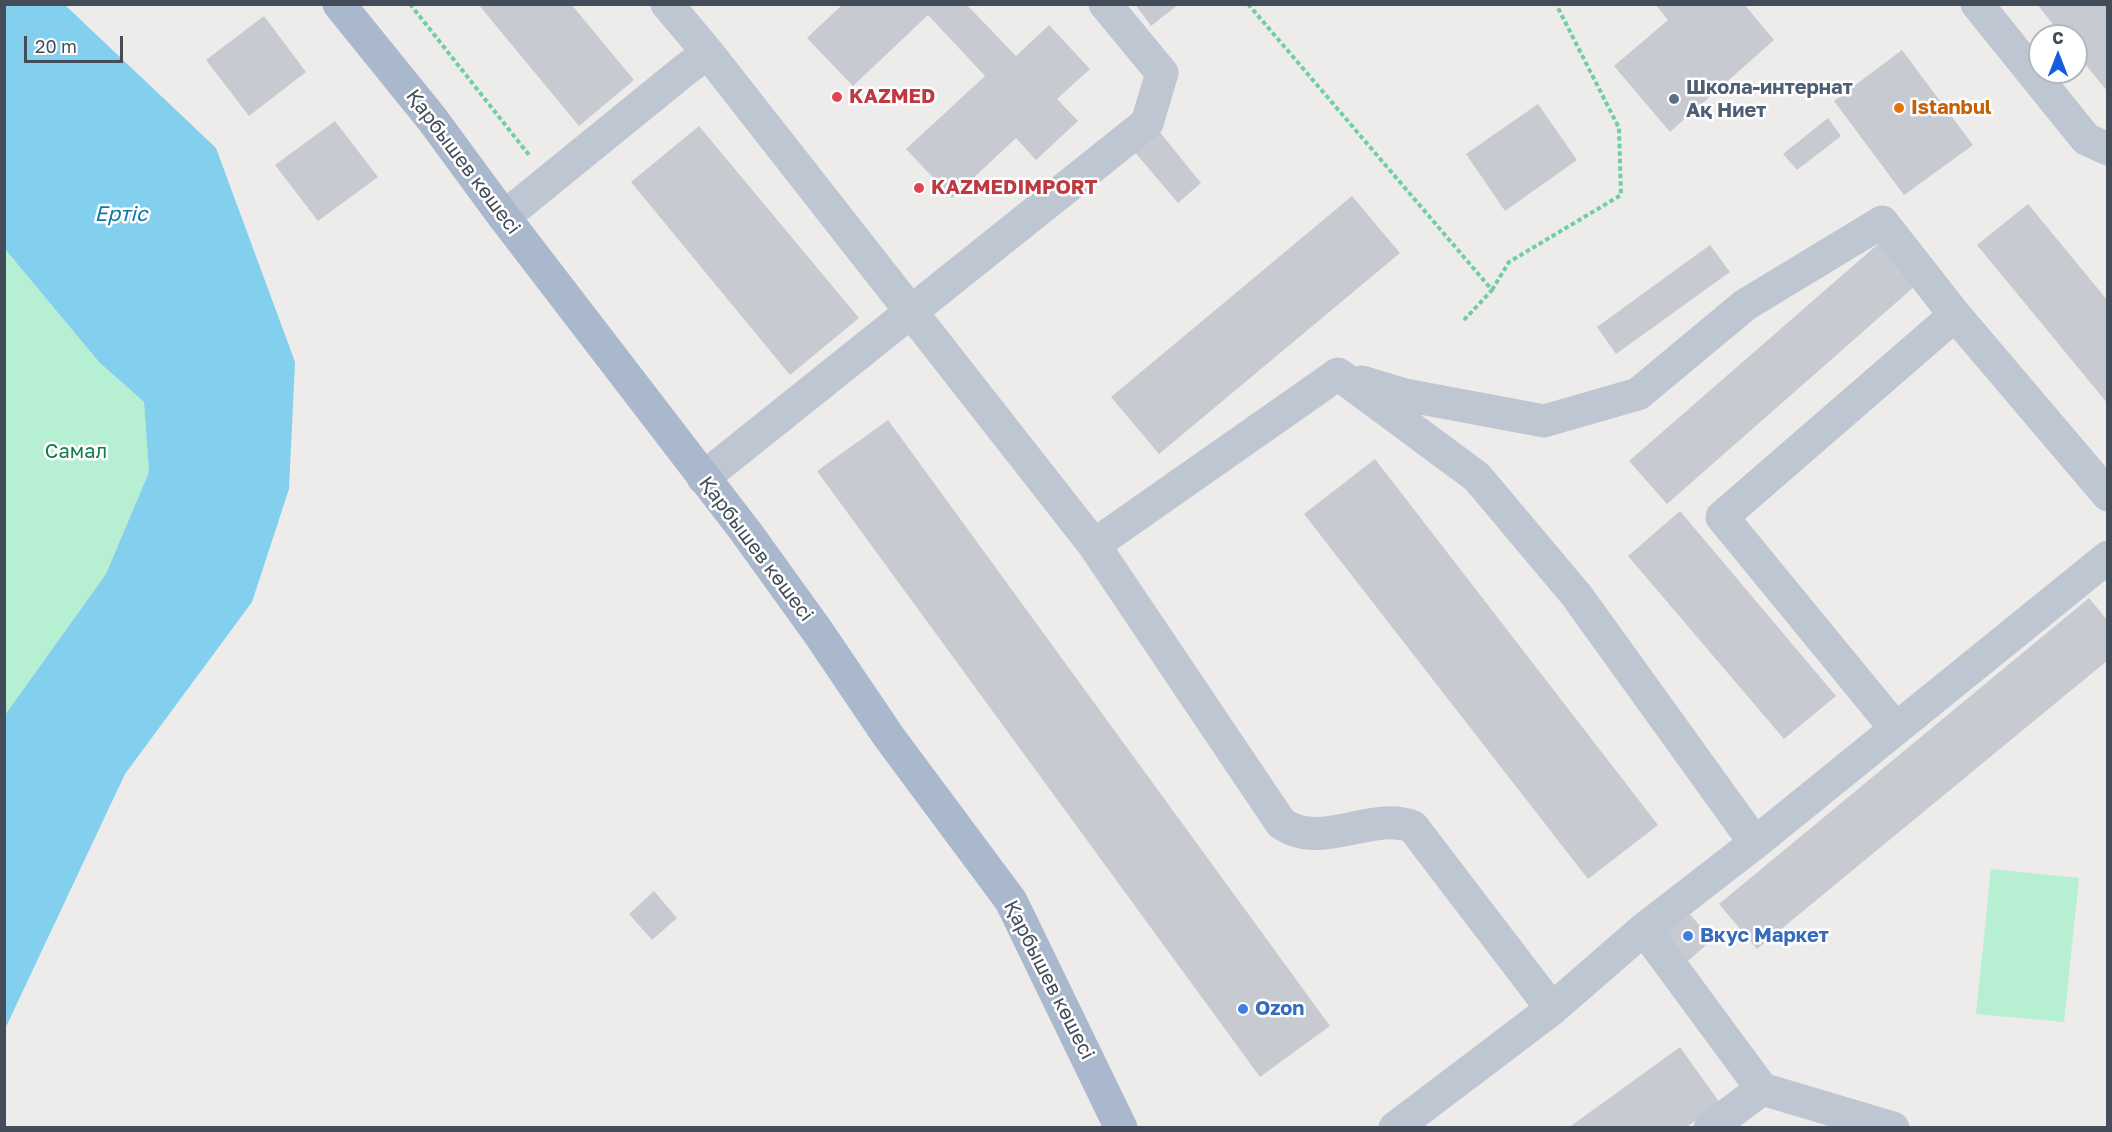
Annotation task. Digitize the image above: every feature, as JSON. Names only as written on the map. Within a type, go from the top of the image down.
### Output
[{"type":"main road","name":"Қарбышев көшесі","points":[[339,4],[432,119],[504,217],[753,541],[889,738],[1011,901],[1121,1128]]},
{"type":"street","points":[[667,4],[708,53],[1094,545],[1281,823],[1288,829],[1303,834],[1345,831],[1401,822],[1413,827],[1552,1009]]},
{"type":"street","points":[[703,478],[1147,123],[1162,73],[1105,4]]},
{"type":"street","points":[[1977,4],[2086,139],[2108,149]]},
{"type":"street","points":[[504,217],[708,53]]},
{"type":"street","points":[[1338,374],[1405,395],[1544,421],[1638,394],[1745,305],[1882,222],[1955,315],[2108,495]]},
{"type":"street","points":[[1896,729],[1722,517],[1955,315]]},
{"type":"street","points":[[1094,545],[1338,374]]},
{"type":"street","points":[[1338,374],[1477,477],[1577,596],[1755,843]]},
{"type":"street","points":[[1395,1128],[1552,1009],[1644,929],[1755,843],[2108,557]]},
{"type":"street","points":[[1644,929],[1762,1089],[1893,1128]]},
{"type":"street","points":[[1710,1128],[1762,1089]]},
{"type":"path","points":[[410,4],[549,180]]},
{"type":"path","points":[[1248,4],[1492,290]]},
{"type":"path","points":[[1464,320],[1492,290],[1509,262],[1621,195],[1619,128],[1556,4]]},
{"type":"green space","name":"Самал","points":[[5,249],[99,362],[144,402],[149,472],[106,574],[5,715]]},
{"type":"green space","points":[[1991,869],[2079,878],[2064,1022],[1976,1014]]},
{"type":"water","name":"Ертіс","points":[[5,4],[65,5],[216,148],[295,362],[289,489],[252,602],[125,774],[5,1029],[5,715],[106,574],[149,472],[144,402],[99,362],[5,249]]},
{"type":"building","points":[[478,4],[571,4],[634,80],[579,126]]},
{"type":"building","points":[[843,4],[966,4],[1016,56],[1049,25],[1090,69],[1057,99],[1078,121],[1036,160],[1016,138],[952,198],[906,149],[985,76],[928,15],[853,86],[807,38]]},
{"type":"building","points":[[1135,4],[1179,4],[1151,26]]},
{"type":"building","name":"Школа-интернат Ақ Ниет","points":[[1655,4],[1744,4],[1774,40],[1670,132],[1614,66],[1668,20]]},
{"type":"building","points":[[2037,4],[2108,4],[2108,92],[2088,68],[2088,24],[2053,24]]},
{"type":"building","points":[[264,16],[306,72],[249,116],[206,60]]},
{"type":"building","points":[[1902,50],[1973,145],[1904,195],[1834,101]]},
{"type":"building","points":[[1538,104],[1577,160],[1505,211],[1466,154]]},
{"type":"building","points":[[1828,118],[1841,136],[1797,170],[1783,154]]},
{"type":"building","points":[[335,121],[378,177],[318,221],[275,165]]},
{"type":"building","points":[[699,126],[859,318],[790,375],[631,182]]},
{"type":"building","points":[[1158,130],[1201,183],[1178,203],[1133,150]]},
{"type":"building","points":[[1352,196],[1400,253],[1159,454],[1111,397]]},
{"type":"building","points":[[2028,204],[2108,301],[2108,404],[1977,245]]},
{"type":"building","points":[[1878,244],[1915,286],[1667,504],[1629,461]]},
{"type":"building","points":[[1710,245],[1730,272],[1616,354],[1597,327]]},
{"type":"building","points":[[888,420],[1330,1026],[1260,1077],[817,471]]},
{"type":"building","points":[[1375,459],[1658,825],[1588,879],[1304,514]]},
{"type":"building","points":[[1680,511],[1836,696],[1784,739],[1628,556]]},
{"type":"building","points":[[2089,598],[2108,621],[2108,660],[1757,949],[1719,904]]},
{"type":"building","points":[[654,891],[677,918],[652,940],[629,914]]},
{"type":"building","name":"Вкус Маркет","points":[[1688,912],[1712,940],[1688,961],[1664,933]]},
{"type":"building","points":[[1680,1047],[1720,1103],[1685,1128],[1568,1128]]},
{"type":"place","name":"KAZMED","points":[[837,97]]},
{"type":"place","name":"Школа-интернат Ақ Ниет","points":[[1674,99]]},
{"type":"place","name":"Istanbul","points":[[1899,108]]},
{"type":"place","name":"KAZMEDIMPORT","points":[[919,188]]},
{"type":"place","name":"Вкус Маркет","points":[[1688,936]]},
{"type":"place","name":"Ozon","points":[[1243,1009]]}]
